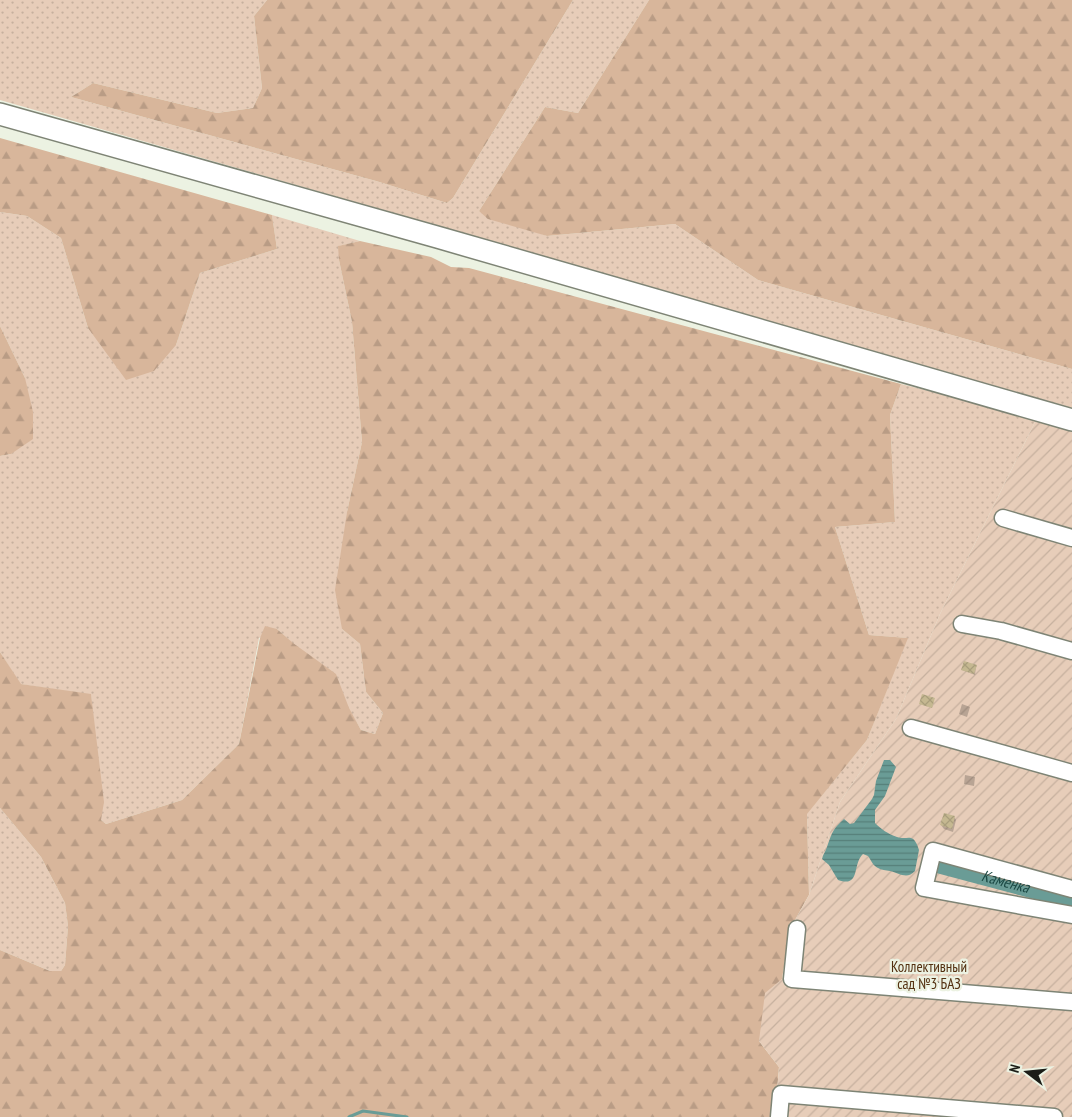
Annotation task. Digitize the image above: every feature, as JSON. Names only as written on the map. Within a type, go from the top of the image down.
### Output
[{"type":"main road","points":[[0,114],[437,237],[1072,420]]},
{"type":"lane","points":[[1003,518],[1072,538]]},
{"type":"lane","points":[[962,624],[1001,631],[1072,651]]},
{"type":"lane","points":[[910,728],[1072,773]]},
{"type":"lane","points":[[1072,890],[933,851],[924,888],[1072,916]]},
{"type":"lane","points":[[797,929],[792,979],[1072,1002]]},
{"type":"lane","points":[[779,1117],[781,1094],[1054,1117]]},
{"type":"green space","points":[[0,0],[267,0],[254,16],[262,88],[253,108],[217,113],[93,83],[71,97],[376,181],[447,203],[453,198],[573,0],[649,0],[578,113],[545,107],[479,211],[547,236],[675,224],[758,280],[1072,369],[1072,408],[0,100]]},
{"type":"green space","points":[[267,0],[573,0],[453,198],[447,203],[376,181],[71,97],[93,83],[217,113],[253,108],[262,88],[254,16]]},
{"type":"green space","points":[[649,0],[1072,0],[1072,369],[758,280],[675,224],[547,236],[488,219],[479,211],[545,107],[578,113]]},
{"type":"green space","points":[[0,138],[272,215],[277,249],[200,273],[176,345],[154,371],[126,380],[88,328],[61,238],[27,216],[0,212]]},
{"type":"green space","points":[[0,212],[27,216],[61,238],[88,328],[176,345],[200,273],[277,249],[272,215],[360,241],[339,246],[339,260],[352,322],[362,442],[347,512],[342,629],[360,644],[366,692],[383,713],[375,734],[361,730],[324,676],[277,629],[259,638],[239,744],[182,800],[106,824],[101,820],[91,695],[20,684],[0,652],[0,456],[11,454],[25,378],[0,326]]},
{"type":"green space","points":[[360,241],[431,257],[451,267],[469,268],[901,384],[890,415],[895,522],[835,527],[869,635],[908,638],[867,740],[807,814],[809,895],[790,929],[782,979],[759,1041],[779,1067],[775,1117],[0,1117],[0,950],[50,971],[61,971],[65,965],[68,926],[65,903],[41,857],[0,808],[0,652],[21,684],[91,694],[104,802],[101,820],[106,824],[182,800],[239,744],[260,638],[265,626],[277,629],[336,674],[349,708],[361,730],[375,734],[383,713],[366,692],[360,644],[342,629],[335,590],[347,512],[362,442],[352,322],[339,260],[338,246]]},
{"type":"green space","points":[[0,326],[25,378],[33,412],[33,439],[11,454],[0,456]]},
{"type":"green space","points":[[901,384],[1037,418],[940,614],[896,719],[840,802],[809,895],[807,813],[867,740],[907,638],[869,635],[835,527],[895,522],[890,415]]},
{"type":"green space","name":"Коллективный сад №3 БАЗ","points":[[1037,418],[1072,428],[1072,1117],[775,1117],[779,1067],[759,1041],[765,993],[782,979],[790,929],[809,895],[840,802],[896,719],[940,614]]},
{"type":"green space","points":[[0,808],[41,857],[65,903],[68,926],[65,965],[61,971],[50,971],[0,950]]},
{"type":"water","points":[[884,760],[890,760],[896,767],[885,796],[875,810],[875,823],[894,836],[910,838],[915,841],[919,850],[915,871],[912,874],[906,875],[881,869],[875,866],[868,856],[863,854],[853,878],[845,882],[838,880],[829,865],[822,859],[831,835],[844,819],[850,824],[854,823],[872,799]]},
{"type":"building","points":[[964,661],[977,665],[974,674],[961,670]]},
{"type":"building","points":[[922,694],[935,698],[932,708],[919,704]]},
{"type":"building","points":[[944,813],[955,816],[952,829],[940,825]]},
{"type":"waterway","name":"Каменка","points":[[938,863],[1072,899]]},
{"type":"waterway","points":[[349,1117],[363,1111],[407,1117]]}]
